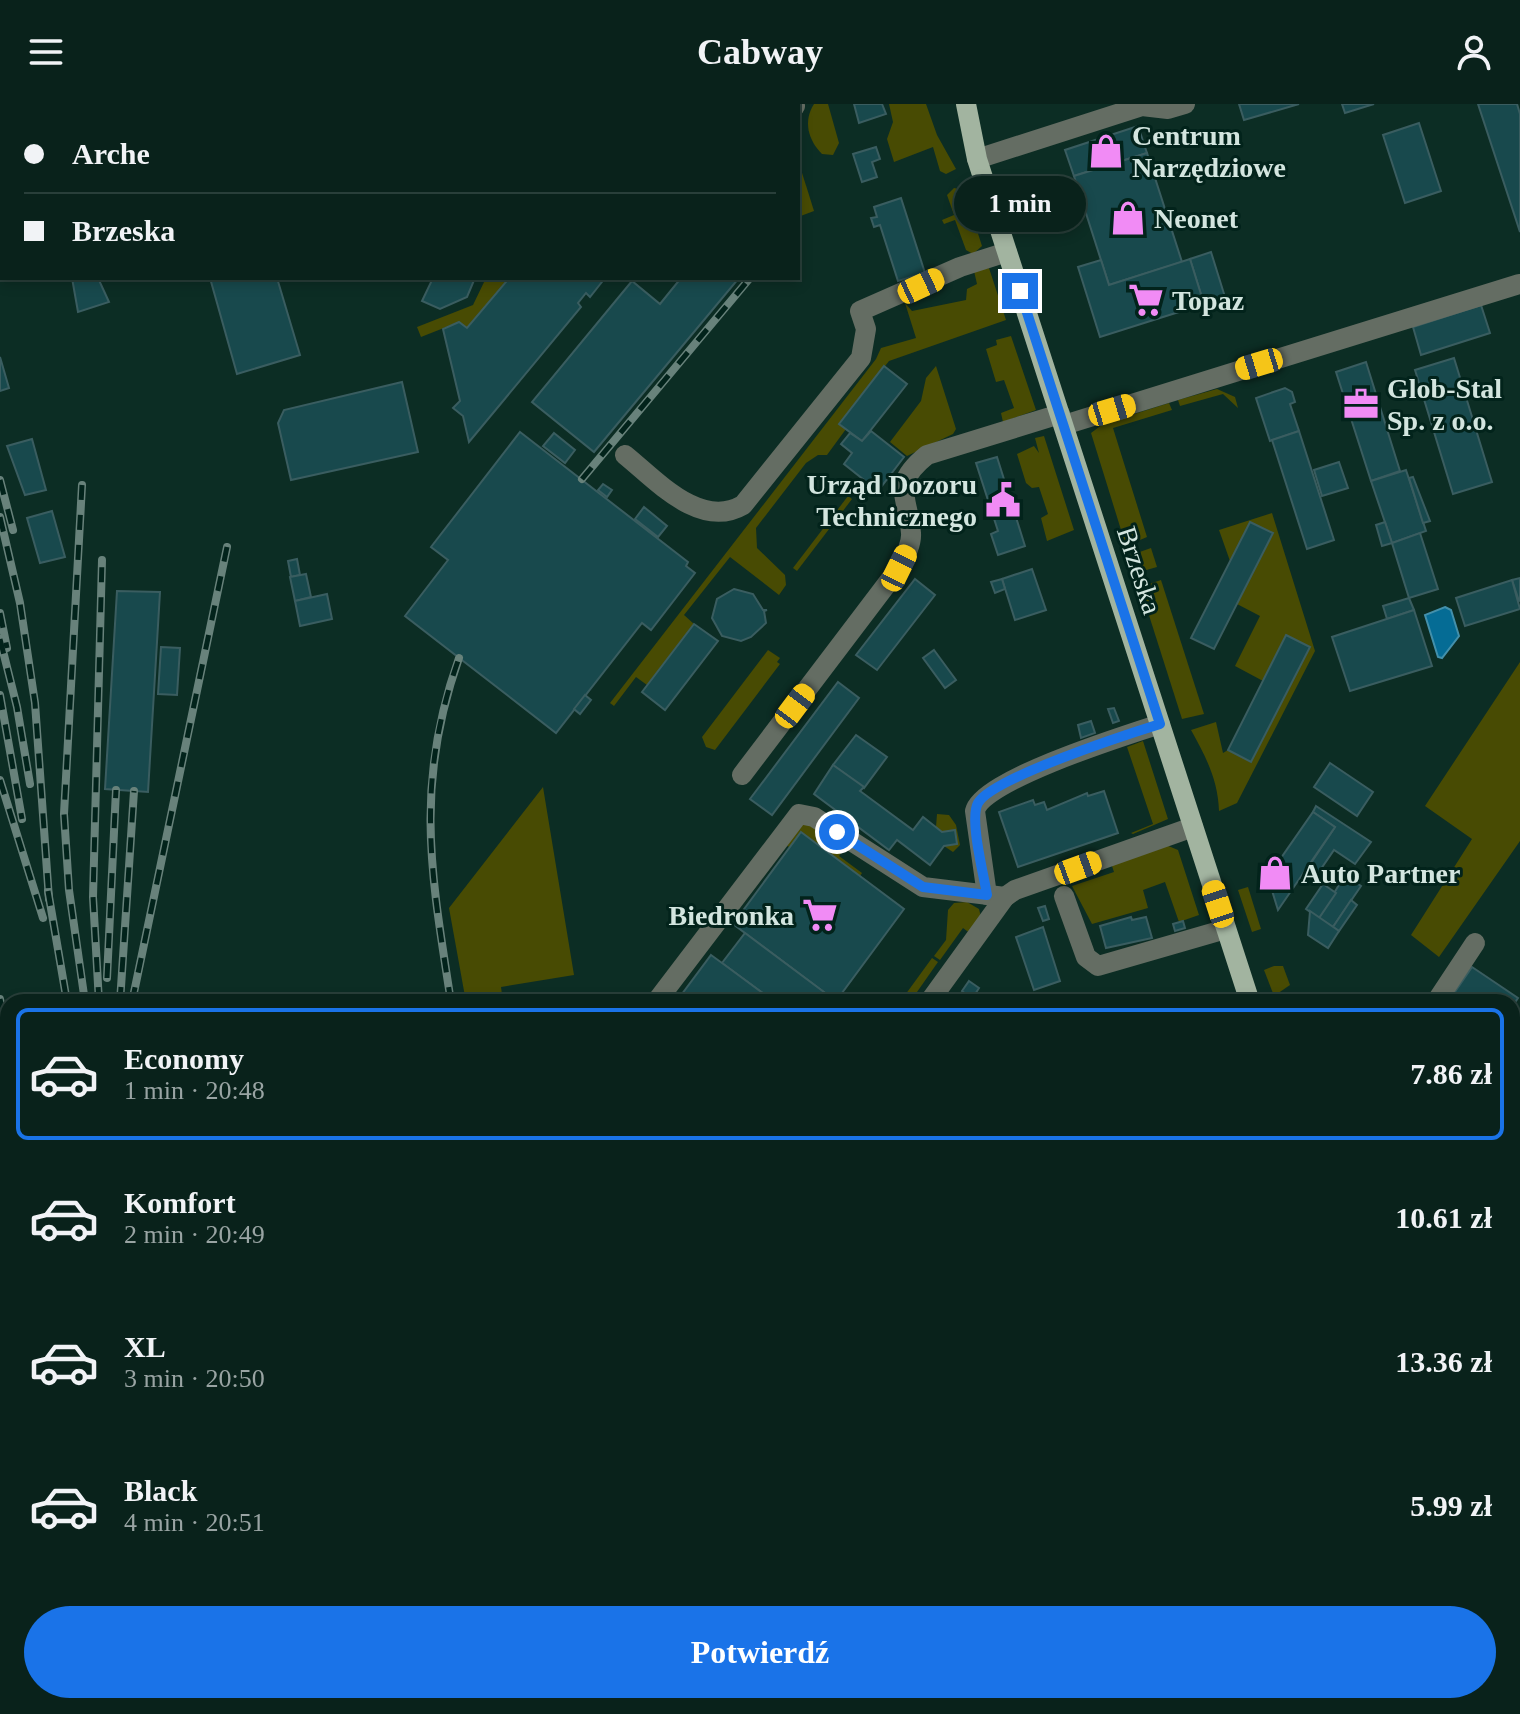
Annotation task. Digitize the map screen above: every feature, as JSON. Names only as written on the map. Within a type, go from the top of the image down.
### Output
[{"type":"main road","name":"Brzeska","points":[[953,104],[977,157]]},
{"type":"main road","name":"Brzeska","points":[[966,104],[977,157],[1007,252],[1247,994]]},
{"type":"street","points":[[977,157],[1142,106],[1168,109],[1185,104]]},
{"type":"street","points":[[625,455],[693,508],[733,511],[743,505],[861,358],[866,329],[860,311],[960,267],[1007,252]]},
{"type":"street","points":[[742,775],[899,568],[912,536],[902,498],[911,468],[927,455],[1062,420],[1519,284]]},
{"type":"street","points":[[934,994],[996,896],[977,829],[975,811],[981,799],[1033,770],[1160,724]]},
{"type":"street","points":[[662,994],[799,814],[814,817],[923,887],[996,896],[1193,827]]},
{"type":"street","points":[[1064,896],[1086,957],[1098,966],[1226,929]]},
{"type":"street","points":[[1441,994],[1475,943]]},
{"type":"shaded area","points":[[814,104],[828,104],[839,143],[833,155],[822,154],[810,137],[808,124]]},
{"type":"shaded area","points":[[889,104],[926,104],[937,135],[956,169],[946,174],[940,171],[933,147],[894,162],[887,139],[893,122]]},
{"type":"shaded area","points":[[800,166],[814,211],[800,216]]},
{"type":"shaded area","points":[[954,188],[964,190],[982,246],[973,254],[966,250],[955,220],[944,224],[942,220],[954,215],[947,195]]},
{"type":"shaded area","points":[[989,268],[1006,320],[889,361],[840,424],[846,429],[827,455],[818,455],[806,463],[756,528],[757,548],[785,575],[786,585],[779,595],[730,557],[684,615],[694,624],[647,685],[636,677],[614,706],[610,703],[876,359],[881,348],[916,338],[905,303],[912,311],[966,300],[967,289],[977,284],[974,271]]},
{"type":"shaded area","points":[[485,280],[506,282],[467,328],[459,322],[421,337],[417,327],[473,305]]},
{"type":"shaded area","points":[[1011,336],[1036,410],[1003,422],[1001,413],[1014,408],[1004,380],[996,382],[986,349],[997,345],[996,340]]},
{"type":"shaded area","points":[[936,366],[956,429],[953,434],[907,456],[890,442],[921,401],[926,378]]},
{"type":"shaded area","points":[[1217,389],[1235,397],[1238,408],[1223,394],[1180,406],[1178,400]]},
{"type":"shaded area","points":[[1169,403],[1172,410],[1113,428],[1147,537],[1126,546],[1091,433],[1103,424]]},
{"type":"shaded area","points":[[1044,436],[1074,530],[1047,541],[1041,518],[1048,514],[1039,487],[1032,488],[1026,483],[1017,454],[1034,446],[1039,453],[1035,438]]},
{"type":"shaded area","points":[[848,496],[852,499],[797,571],[793,568]]},
{"type":"shaded area","points":[[1272,513],[1315,651],[1237,803],[1219,811],[1210,769],[1191,730],[1216,722],[1223,753],[1228,750],[1251,762],[1309,647],[1286,635],[1263,681],[1235,666],[1260,616],[1237,604],[1230,561],[1219,530]]},
{"type":"shaded area","points":[[1151,548],[1157,567],[1136,573],[1131,555]]},
{"type":"shaded area","points":[[1161,580],[1204,714],[1182,719],[1140,587]]},
{"type":"shaded area","points":[[768,650],[780,658],[777,662],[780,664],[715,750],[706,747],[702,737]]},
{"type":"shaded area","points":[[1520,662],[1520,841],[1439,957],[1411,935],[1472,839],[1425,806]]},
{"type":"shaded area","points":[[1143,741],[1168,819],[1133,834],[1153,824],[1127,747]]},
{"type":"shaded area","points":[[543,787],[574,975],[501,987],[502,994],[465,994],[449,908]]},
{"type":"shaded area","points":[[937,814],[949,815],[956,825],[960,845],[953,852],[944,846],[957,843],[955,830],[942,832],[936,827]]},
{"type":"shaded area","points":[[800,825],[813,825],[846,846],[839,856],[862,873],[860,876],[787,846]]},
{"type":"shaded area","points":[[1166,845],[1178,850],[1199,915],[1179,922],[1165,882],[1143,890],[1148,908],[1092,924],[1072,886],[1114,872],[1111,863]]},
{"type":"shaded area","points":[[1248,887],[1261,929],[1252,932],[1238,890]]},
{"type":"shaded area","points":[[967,902],[979,909],[981,917],[971,934],[963,928],[940,960],[934,956],[946,940],[948,910],[954,903]]},
{"type":"shaded area","points":[[932,958],[938,962],[916,994],[906,994]]},
{"type":"shaded area","points":[[1283,966],[1290,985],[1273,994],[1264,970]]},
{"type":"water","points":[[1445,607],[1451,610],[1459,636],[1442,658],[1438,657],[1425,615]]},
{"type":"building","points":[[854,104],[882,104],[886,114],[859,123]]},
{"type":"building","points":[[1239,104],[1299,104],[1244,120]]},
{"type":"building","points":[[1342,104],[1374,104],[1345,113]]},
{"type":"building","points":[[1478,104],[1517,104],[1520,114],[1520,232]]},
{"type":"building","points":[[1419,123],[1441,191],[1405,203],[1383,135]]},
{"type":"building","name":"Centrum Narzędziowe","points":[[1138,126],[1147,153],[1074,176],[1065,150]]},
{"type":"building","points":[[876,147],[880,159],[872,162],[877,177],[862,182],[853,154]]},
{"type":"building","name":"Neonet","points":[[1147,153],[1182,262],[1109,285],[1074,176]]},
{"type":"building","points":[[901,198],[925,273],[898,281],[880,225],[874,227],[871,218],[877,217],[874,207]]},
{"type":"building","points":[[1211,252],[1225,297],[1204,304],[1190,259]]},
{"type":"building","name":"Topaz","points":[[1190,259],[1204,304],[1100,337],[1078,267],[1101,260],[1109,285]]},
{"type":"building","points":[[72,280],[99,280],[109,302],[78,312]]},
{"type":"building","points":[[211,280],[278,280],[300,355],[237,374]]},
{"type":"building","points":[[432,280],[474,280],[467,297],[440,309],[422,301]]},
{"type":"building","points":[[504,280],[603,280],[590,297],[586,293],[578,303],[581,307],[469,442],[463,416],[453,408],[460,401],[443,329],[459,322],[467,328],[506,282]]},
{"type":"building","points":[[679,280],[737,280],[594,452],[532,402],[632,281],[660,304]]},
{"type":"building","points":[[1481,305],[1490,333],[1421,355],[1413,327]]},
{"type":"building","points":[[0,357],[9,388],[0,391]]},
{"type":"building","points":[[1454,358],[1492,482],[1453,494],[1415,370]]},
{"type":"building","points":[[1366,362],[1400,471],[1371,481],[1336,372]]},
{"type":"building","points":[[884,366],[907,384],[862,441],[839,424]]},
{"type":"building","points":[[402,382],[418,452],[291,480],[278,423],[284,410]]},
{"type":"building","points":[[1285,388],[1292,392],[1295,402],[1290,404],[1299,431],[1270,441],[1256,398]]},
{"type":"building","points":[[871,431],[904,457],[878,491],[844,464],[852,453],[841,444],[850,433],[862,441]]},
{"type":"building","points":[[1299,431],[1334,540],[1307,549],[1272,440]]},
{"type":"building","points":[[520,432],[688,562],[686,566],[695,573],[651,630],[642,623],[556,733],[405,616],[448,560],[431,547]]},
{"type":"building","points":[[554,433],[575,450],[565,463],[543,446]]},
{"type":"building","points":[[32,439],[46,490],[25,495],[7,446]]},
{"type":"building","points":[[997,457],[1025,546],[998,555],[991,534],[998,531],[976,463]]},
{"type":"building","points":[[1339,462],[1348,488],[1322,496],[1314,470]]},
{"type":"building","points":[[1406,470],[1426,531],[1392,543],[1371,481]]},
{"type":"building","points":[[1413,477],[1430,521],[1423,523],[1409,478]]},
{"type":"building","points":[[603,484],[612,490],[607,497],[598,490]]},
{"type":"building","points":[[644,507],[667,526],[658,537],[635,519]]},
{"type":"building","points":[[52,511],[65,557],[40,563],[27,518]]},
{"type":"building","points":[[1250,522],[1273,533],[1214,649],[1191,638]]},
{"type":"building","points":[[1385,522],[1392,543],[1382,546],[1376,525]]},
{"type":"building","points":[[1420,533],[1438,589],[1409,598],[1392,543]]},
{"type":"building","points":[[297,559],[300,575],[291,577],[288,561]]},
{"type":"building","points":[[1032,569],[1046,610],[1015,620],[1002,579]]},
{"type":"building","points":[[306,574],[311,597],[295,601],[290,577]]},
{"type":"building","points":[[1520,578],[1520,600],[1519,601],[1512,580]]},
{"type":"building","points":[[915,579],[935,595],[877,670],[856,655]]},
{"type":"building","points":[[1002,579],[1005,589],[995,593],[991,582]]},
{"type":"building","points":[[1512,580],[1520,609],[1465,626],[1456,598]]},
{"type":"building","points":[[734,589],[753,594],[763,610],[767,610],[764,611],[766,623],[751,637],[741,641],[722,636],[712,618],[717,599]]},
{"type":"building","points":[[117,591],[160,592],[148,792],[105,789]]},
{"type":"building","points":[[327,594],[332,619],[300,626],[295,601]]},
{"type":"building","points":[[1409,598],[1414,610],[1387,619],[1383,606]]},
{"type":"building","points":[[1414,610],[1432,666],[1350,691],[1332,637]]},
{"type":"building","points":[[694,624],[718,641],[665,710],[642,692]]},
{"type":"building","points":[[1286,635],[1310,647],[1251,762],[1228,750]]},
{"type":"building","points":[[161,647],[180,648],[177,695],[158,694]]},
{"type":"building","points":[[934,650],[956,680],[945,688],[923,658]]},
{"type":"building","points":[[838,682],[859,698],[772,815],[750,799]]},
{"type":"building","points":[[585,695],[591,700],[580,714],[574,709]]},
{"type":"building","points":[[1114,708],[1119,721],[1113,723],[1108,709]]},
{"type":"building","points":[[1091,721],[1095,733],[1081,738],[1078,725]]},
{"type":"building","points":[[856,735],[887,757],[864,788],[833,765]]},
{"type":"building","points":[[1330,763],[1373,792],[1357,816],[1314,787]]},
{"type":"building","points":[[833,765],[864,787],[860,791],[913,830],[923,817],[942,832],[955,830],[957,844],[944,846],[930,865],[897,840],[889,850],[814,794]]},
{"type":"building","points":[[1104,791],[1118,833],[1018,867],[999,812],[1033,800],[1035,805],[1044,802],[1047,810],[1087,793],[1088,796]]},
{"type":"building","points":[[1316,806],[1371,842],[1355,864],[1334,850],[1314,879],[1305,872],[1335,827],[1313,812]]},
{"type":"building","points":[[1313,812],[1335,827],[1278,910],[1270,884],[1272,871]]},
{"type":"building","name":"Biedronka","points":[[801,832],[904,909],[841,994],[827,994],[733,924]]},
{"type":"building","points":[[1345,875],[1361,886],[1333,927],[1319,918]]},
{"type":"building","points":[[1323,884],[1336,893],[1319,918],[1306,909]]},
{"type":"building","points":[[1351,900],[1357,905],[1339,931],[1333,927]]},
{"type":"building","points":[[1045,906],[1049,919],[1043,921],[1038,908]]},
{"type":"building","points":[[1310,911],[1339,931],[1328,948],[1308,935]]},
{"type":"building","points":[[1131,917],[1132,920],[1146,917],[1152,938],[1106,948],[1100,926]]},
{"type":"building","points":[[1183,921],[1185,928],[1175,931],[1173,924]]},
{"type":"building","points":[[1043,927],[1060,981],[1034,990],[1016,937]]},
{"type":"building","points":[[745,933],[827,994],[764,994],[722,963]]},
{"type":"building","points":[[711,955],[764,994],[682,994]]},
{"type":"building","points":[[1472,967],[1512,994],[1453,994]]},
{"type":"building","points":[[969,981],[979,988],[975,994],[962,991]]},
{"type":"railway","points":[[582,479],[748,280]]},
{"type":"railway","points":[[0,480],[13,530]]},
{"type":"railway","points":[[82,485],[64,814],[69,890],[84,994]]},
{"type":"railway","points":[[0,517],[20,603],[35,703],[49,899]]},
{"type":"railway","points":[[134,994],[227,547]]},
{"type":"railway","points":[[99,994],[93,897],[102,560]]},
{"type":"railway","points":[[0,613],[7,648]]},
{"type":"railway","points":[[0,639],[17,707],[30,784]]},
{"type":"railway","points":[[450,994],[433,870],[431,789],[445,704],[459,658]]},
{"type":"railway","points":[[0,695],[22,819]]},
{"type":"railway","points":[[0,780],[43,918]]},
{"type":"railway","points":[[107,978],[116,790]]},
{"type":"railway","points":[[121,994],[134,791]]},
{"type":"railway","points":[[48,891],[66,994]]},
{"type":"place","name":"Centrum Narzędziowe","points":[[1106,151]]},
{"type":"place","name":"Neonet","points":[[1128,218]]},
{"type":"place","name":"Topaz","points":[[1146,300]]},
{"type":"place","name":"Glob-Stal Sp. z o.o.","points":[[1361,404]]},
{"type":"place","name":"Urząd Dozoru Technicznego","points":[[1003,500]]},
{"type":"place","name":"Auto Partner","points":[[1275,873]]},
{"type":"place","name":"Biedronka","points":[[820,915]]},
{"type":"route","points":[[837,832],[923,887],[987,895],[975,811],[981,799],[1033,770],[1160,724],[1020,291]]}]
